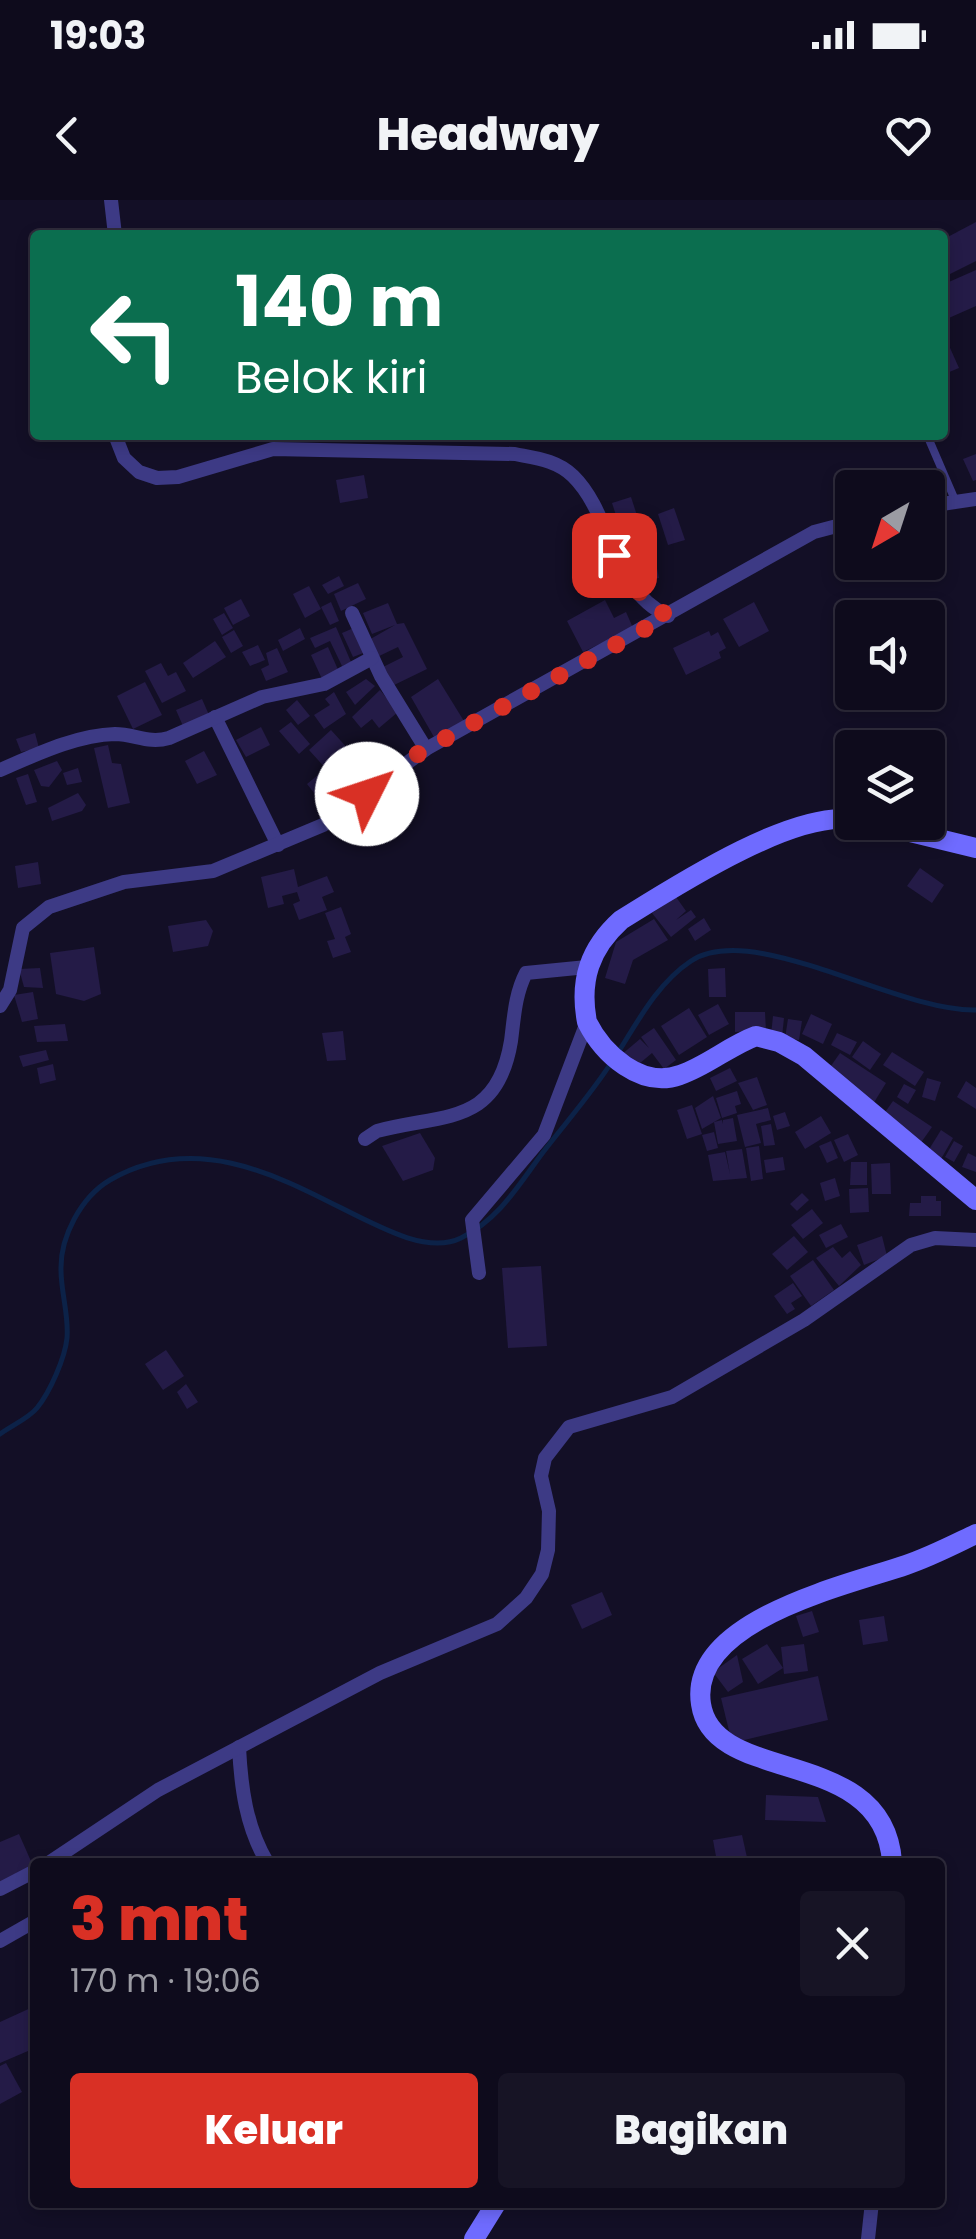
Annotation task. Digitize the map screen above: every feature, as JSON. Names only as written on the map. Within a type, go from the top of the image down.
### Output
[{"type":"street","points":[[110,200],[114,230]]},
{"type":"street","points":[[117,440],[124,458],[138,472],[158,478],[178,477],[273,448],[515,454],[552,462],[572,476],[586,495],[614,555],[646,602],[668,616]]},
{"type":"street","points":[[945,502],[976,499]]},
{"type":"street","points":[[0,1006],[10,990],[16,945],[33,916],[66,900],[124,882],[213,871],[332,820],[426,749],[814,532],[835,526]]},
{"type":"street","points":[[352,614],[372,658],[426,749]]},
{"type":"street","points":[[0,770],[39,753],[100,736],[118,734],[153,742],[262,696],[324,684],[372,658]]},
{"type":"street","points":[[214,717],[278,845]]},
{"type":"street","points":[[479,1273],[472,1220],[544,1135],[587,1022],[587,967],[605,935],[664,894],[794,824],[835,817]]},
{"type":"street","points":[[943,840],[976,848]]},
{"type":"street","points":[[0,950],[16,945]]},
{"type":"street","points":[[365,1140],[377,1131],[477,1108],[499,1083],[507,1064],[520,985],[526,973],[587,967]]},
{"type":"street","points":[[587,1022],[626,1067],[650,1077],[684,1074],[756,1036],[779,1042],[804,1056],[976,1200]]},
{"type":"street","points":[[56,1858],[158,1790],[239,1747],[380,1674],[497,1624],[526,1598],[542,1574],[548,1550],[548,1510],[542,1476],[545,1458],[569,1428],[672,1397],[804,1320],[911,1245],[935,1238],[976,1240]]},
{"type":"street","points":[[891,1858],[876,1814],[821,1775],[741,1752],[716,1734],[705,1718],[700,1689],[708,1662],[750,1622],[976,1534]]},
{"type":"street","points":[[239,1747],[241,1788],[250,1826],[265,1858]]},
{"type":"street","points":[[0,1890],[30,1874]]},
{"type":"street","points":[[0,1941],[30,1924]]},
{"type":"street","points":[[474,2239],[493,2208]]},
{"type":"street","points":[[868,2239],[871,2208]]},
{"type":"lane","points":[[928,440],[955,500]]},
{"type":"building","points":[[976,222],[976,261],[948,275],[948,237]]},
{"type":"building","points":[[976,270],[976,306],[948,318],[948,282]]},
{"type":"building","points":[[948,343],[959,368],[948,373]]},
{"type":"building","points":[[976,454],[976,480],[973,481],[963,459]]},
{"type":"building","points":[[364,475],[368,498],[340,503],[336,480]]},
{"type":"building","points":[[631,497],[644,537],[625,543],[612,503]]},
{"type":"building","points":[[674,508],[685,540],[668,545],[658,514]]},
{"type":"building","points":[[651,540],[659,578],[634,583],[627,545]]},
{"type":"building","points":[[339,576],[344,586],[328,594],[322,585]]},
{"type":"building","points":[[358,583],[366,599],[341,611],[334,594]]},
{"type":"building","points":[[309,586],[321,609],[305,618],[293,594]]},
{"type":"building","points":[[241,599],[250,616],[233,625],[224,608]]},
{"type":"building","points":[[605,600],[614,618],[626,612],[633,628],[583,652],[567,621]]},
{"type":"building","points":[[331,602],[339,621],[330,625],[321,607]]},
{"type":"building","points":[[754,602],[769,631],[739,647],[723,619]]},
{"type":"building","points":[[388,603],[397,624],[404,623],[427,669],[390,687],[381,668],[403,657],[398,647],[375,658],[367,641],[395,625],[372,634],[363,613]]},
{"type":"building","points":[[224,613],[233,628],[222,635],[213,619]]},
{"type":"building","points":[[336,627],[351,662],[342,666],[330,641],[315,648],[310,638]]},
{"type":"building","points":[[356,627],[366,652],[353,657],[342,633]]},
{"type":"building","points":[[300,628],[305,639],[283,651],[278,640]]},
{"type":"building","points":[[234,630],[243,646],[231,653],[222,637]]},
{"type":"building","points":[[709,631],[711,636],[718,632],[726,648],[719,652],[721,658],[686,675],[673,648]]},
{"type":"building","points":[[215,641],[226,657],[193,678],[183,663]]},
{"type":"building","points":[[258,645],[265,660],[250,666],[242,652]]},
{"type":"building","points":[[328,647],[339,672],[322,679],[311,655]]},
{"type":"building","points":[[277,648],[288,672],[266,681],[261,669],[269,665],[266,653]]},
{"type":"building","points":[[161,663],[168,676],[176,672],[186,691],[162,703],[145,671]]},
{"type":"building","points":[[366,679],[375,686],[355,705],[346,692]]},
{"type":"building","points":[[438,679],[467,726],[438,744],[411,697]]},
{"type":"building","points":[[145,682],[162,715],[133,729],[117,696]]},
{"type":"building","points":[[380,690],[398,712],[379,728],[372,719],[361,728],[352,717]]},
{"type":"building","points":[[334,692],[346,714],[324,729],[314,715],[330,705],[325,699]]},
{"type":"building","points":[[202,699],[209,715],[183,726],[176,710]]},
{"type":"building","points":[[297,700],[310,716],[298,725],[286,710]]},
{"type":"building","points":[[291,722],[310,744],[299,754],[279,731]]},
{"type":"building","points":[[261,727],[270,745],[246,757],[236,740]]},
{"type":"building","points":[[331,730],[378,782],[352,803],[344,793],[326,808],[307,784],[324,770],[329,772],[309,750]]},
{"type":"building","points":[[35,733],[39,748],[21,752],[16,739]]},
{"type":"building","points":[[108,745],[112,763],[121,764],[130,803],[108,808],[94,748]]},
{"type":"building","points":[[204,751],[217,775],[197,784],[185,761]]},
{"type":"building","points":[[57,761],[62,770],[49,787],[41,786],[34,770]]},
{"type":"building","points":[[78,768],[82,782],[67,785],[63,773]]},
{"type":"building","points":[[28,774],[37,802],[26,805],[16,778]]},
{"type":"building","points":[[78,793],[86,805],[82,811],[52,821],[48,808]]},
{"type":"building","points":[[38,862],[41,884],[18,888],[15,866]]},
{"type":"building","points":[[920,868],[944,885],[932,903],[907,886]]},
{"type":"building","points":[[294,869],[298,887],[327,876],[334,892],[322,897],[327,910],[299,920],[293,904],[300,901],[297,892],[282,896],[284,904],[268,908],[261,877]]},
{"type":"building","points":[[676,897],[686,911],[676,920],[691,910],[696,917],[671,937],[652,913]]},
{"type":"building","points":[[341,907],[351,934],[345,937],[351,952],[333,958],[327,941],[335,939],[325,913]]},
{"type":"building","points":[[704,918],[711,930],[695,941],[688,929]]},
{"type":"building","points":[[654,919],[668,940],[633,960],[625,984],[605,978],[616,942]]},
{"type":"building","points":[[206,920],[213,931],[208,946],[173,952],[168,926]]},
{"type":"building","points":[[94,947],[101,994],[84,1001],[56,994],[50,953]]},
{"type":"building","points":[[40,968],[43,988],[24,987],[19,969]]},
{"type":"building","points":[[725,968],[726,997],[709,997],[708,969]]},
{"type":"building","points":[[33,992],[38,1019],[22,1022],[14,995]]},
{"type":"building","points":[[718,1004],[729,1024],[709,1035],[698,1015]]},
{"type":"building","points":[[689,1008],[707,1037],[679,1055],[661,1026]]},
{"type":"building","points":[[735,1012],[765,1012],[766,1031],[735,1032]]},
{"type":"building","points":[[811,1014],[832,1024],[823,1044],[802,1034]]},
{"type":"building","points":[[773,1016],[784,1018],[782,1037],[771,1035]]},
{"type":"building","points":[[788,1019],[802,1021],[799,1040],[785,1038]]},
{"type":"building","points":[[65,1024],[68,1041],[37,1042],[34,1026]]},
{"type":"building","points":[[654,1028],[676,1060],[664,1069],[652,1053],[633,1069],[621,1055],[640,1039],[649,1048],[641,1037]]},
{"type":"building","points":[[343,1031],[346,1060],[327,1061],[322,1033]]},
{"type":"building","points":[[837,1033],[857,1042],[850,1055],[831,1045]]},
{"type":"building","points":[[863,1041],[881,1054],[870,1070],[852,1057]]},
{"type":"building","points":[[46,1050],[49,1060],[23,1067],[19,1056]]},
{"type":"building","points":[[892,1052],[924,1072],[915,1086],[883,1065]]},
{"type":"building","points":[[840,1053],[886,1083],[873,1104],[826,1073]]},
{"type":"building","points":[[53,1064],[56,1080],[40,1084],[37,1068]]},
{"type":"building","points":[[730,1068],[737,1081],[716,1091],[710,1078]]},
{"type":"building","points":[[757,1077],[767,1105],[753,1110],[738,1083]]},
{"type":"building","points":[[927,1078],[941,1082],[935,1101],[922,1097]]},
{"type":"building","points":[[966,1081],[976,1088],[976,1109],[957,1097]]},
{"type":"building","points":[[904,1084],[916,1090],[908,1104],[897,1097]]},
{"type":"building","points":[[737,1091],[741,1104],[735,1106],[737,1113],[722,1118],[716,1098]]},
{"type":"building","points":[[713,1096],[721,1118],[702,1129],[695,1108]]},
{"type":"building","points":[[893,1101],[932,1127],[920,1144],[881,1118]]},
{"type":"building","points":[[692,1105],[702,1134],[687,1139],[677,1110]]},
{"type":"building","points":[[768,1108],[771,1120],[756,1124],[761,1143],[745,1147],[737,1115]]},
{"type":"building","points":[[785,1112],[790,1126],[777,1130],[773,1116]]},
{"type":"building","points":[[821,1116],[831,1133],[805,1149],[795,1132]]},
{"type":"building","points":[[733,1118],[737,1141],[718,1144],[714,1122],[722,1120],[723,1124],[723,1120]]},
{"type":"building","points":[[771,1124],[775,1145],[764,1146],[761,1126]]},
{"type":"building","points":[[941,1130],[953,1138],[941,1159],[928,1151]]},
{"type":"building","points":[[714,1132],[718,1148],[707,1151],[702,1135]]},
{"type":"building","points":[[420,1133],[435,1158],[433,1170],[403,1181],[382,1146]]},
{"type":"building","points":[[848,1134],[858,1155],[844,1162],[834,1140]]},
{"type":"building","points":[[831,1141],[838,1158],[827,1163],[819,1146]]},
{"type":"building","points":[[954,1141],[963,1146],[954,1162],[945,1157]]},
{"type":"building","points":[[759,1146],[763,1179],[751,1181],[746,1148]]},
{"type":"building","points":[[742,1149],[747,1178],[713,1181],[708,1155],[725,1152],[730,1174],[726,1151]]},
{"type":"building","points":[[968,1153],[976,1157],[976,1172],[962,1167]]},
{"type":"building","points":[[783,1157],[785,1170],[766,1173],[764,1160]]},
{"type":"building","points":[[851,1162],[867,1162],[867,1185],[850,1185]]},
{"type":"building","points":[[890,1163],[891,1194],[872,1194],[871,1164]]},
{"type":"building","points":[[835,1178],[840,1196],[825,1201],[820,1183]]},
{"type":"building","points":[[868,1188],[869,1212],[850,1213],[849,1189]]},
{"type":"building","points":[[802,1193],[809,1200],[797,1211],[790,1204]]},
{"type":"building","points":[[921,1196],[936,1196],[936,1201],[941,1201],[941,1216],[909,1216],[910,1203],[921,1203]]},
{"type":"building","points":[[812,1209],[823,1223],[803,1239],[791,1225]]},
{"type":"building","points":[[841,1224],[848,1237],[826,1248],[819,1235]]},
{"type":"building","points":[[794,1236],[808,1252],[787,1270],[772,1254]]},
{"type":"building","points":[[882,1236],[887,1256],[864,1265],[857,1245]]},
{"type":"building","points":[[833,1247],[842,1258],[850,1251],[861,1265],[839,1286],[816,1258]]},
{"type":"building","points":[[813,1260],[834,1290],[811,1306],[790,1276]]},
{"type":"building","points":[[541,1266],[547,1346],[508,1348],[502,1268]]},
{"type":"building","points":[[793,1283],[802,1296],[791,1303],[795,1309],[787,1314],[774,1296]]},
{"type":"building","points":[[166,1350],[184,1376],[163,1390],[145,1364]]},
{"type":"building","points":[[186,1384],[198,1402],[187,1409],[177,1392]]},
{"type":"building","points":[[602,1592],[612,1615],[582,1629],[571,1605]]},
{"type":"building","points":[[812,1611],[819,1632],[803,1637],[796,1616]]},
{"type":"building","points":[[884,1616],[888,1641],[863,1645],[859,1620]]},
{"type":"building","points":[[767,1644],[783,1668],[758,1684],[742,1659]]},
{"type":"building","points":[[804,1644],[808,1671],[784,1674],[781,1647]]},
{"type":"building","points":[[737,1655],[743,1682],[728,1692],[713,1672]]},
{"type":"building","points":[[818,1676],[828,1720],[732,1743],[721,1698]]},
{"type":"building","points":[[766,1795],[818,1797],[826,1822],[765,1820]]},
{"type":"building","points":[[19,1834],[30,1859],[30,1870],[0,1883],[0,1842]]},
{"type":"building","points":[[742,1835],[747,1858],[716,1858],[713,1840]]},
{"type":"building","points":[[30,2008],[30,2050],[0,2063],[0,2022]]},
{"type":"building","points":[[6,2063],[22,2092],[0,2104],[0,2066]]},
{"type":"waterway","points":[[619,1051],[669,979],[691,961],[718,951],[787,959],[943,1007],[976,1010]]},
{"type":"waterway","points":[[0,1434],[34,1412],[56,1374],[67,1338],[61,1270],[64,1244],[81,1207],[110,1180],[162,1161],[214,1160],[263,1173],[310,1192],[394,1233],[430,1243],[461,1238],[487,1221],[508,1200],[613,1060]]},
{"type":"route","points":[[367,794],[397,767],[426,749],[445,742],[668,616],[646,602],[614,555]]}]
